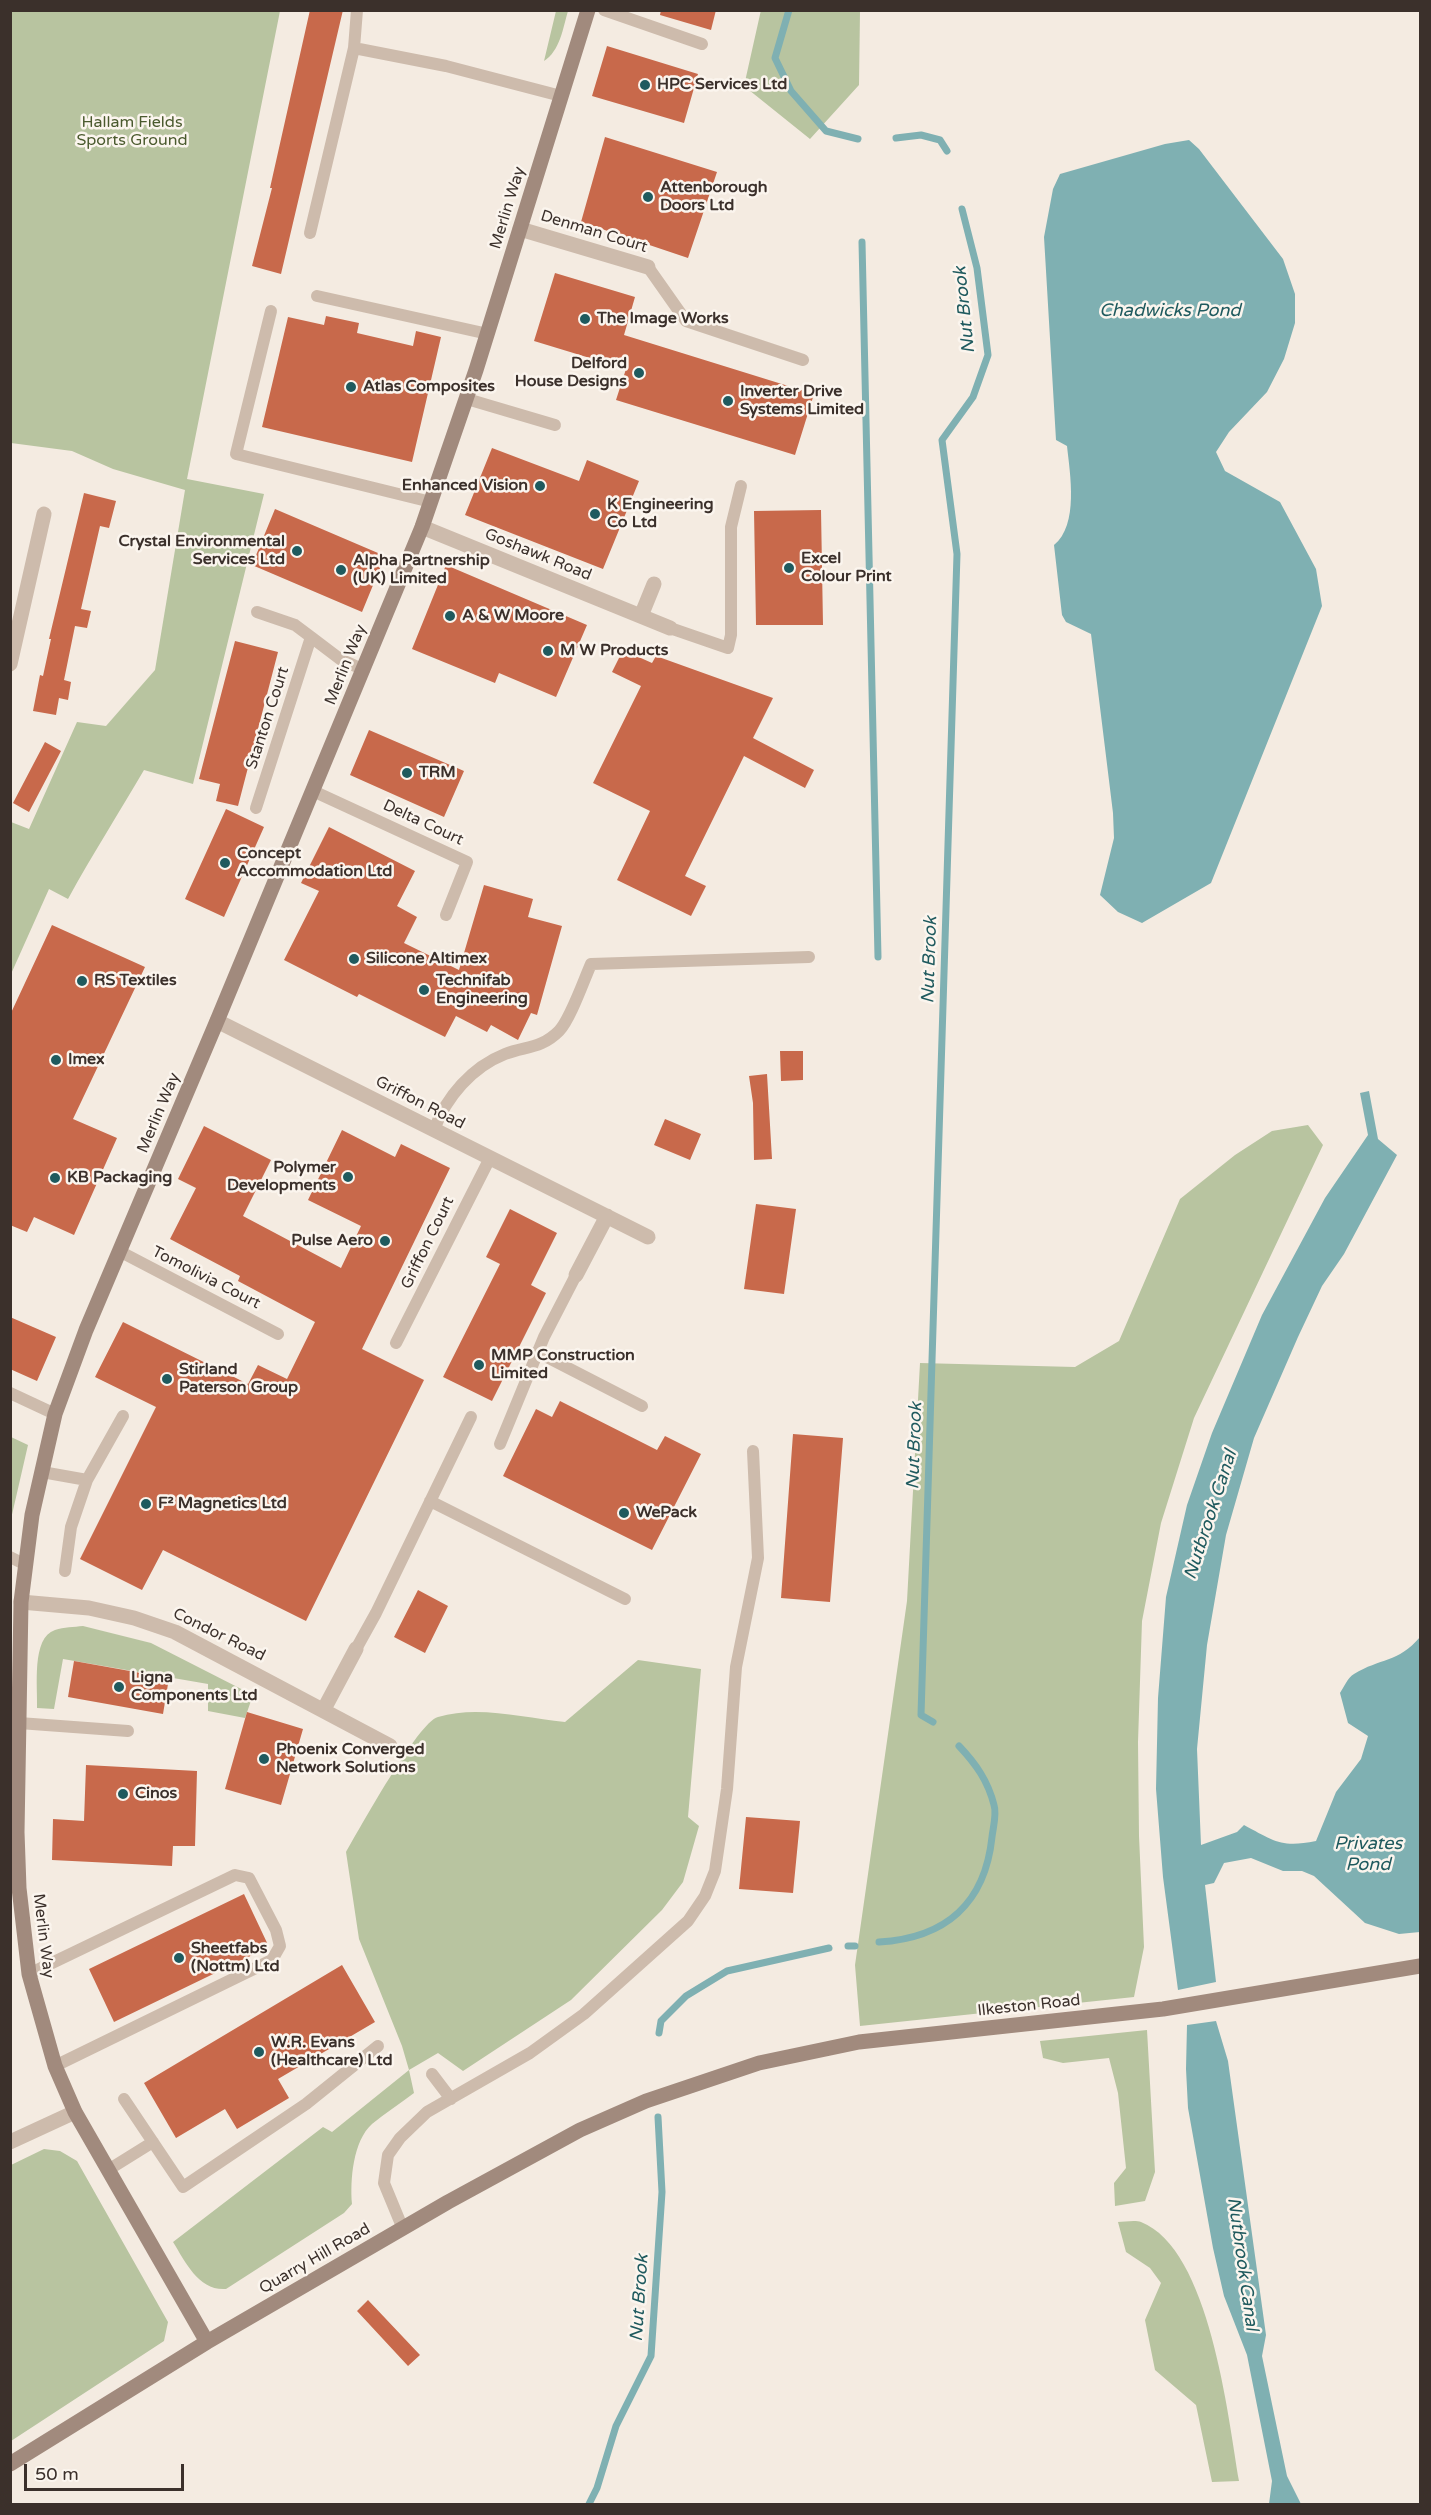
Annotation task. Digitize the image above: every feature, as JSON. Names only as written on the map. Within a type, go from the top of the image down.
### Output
[{"type":"street","name":"Merlin Way","points":[[207,2342],[75,2112],[55,2066],[28,1974],[19,1887],[14,1769],[21,1602],[32,1515],[55,1414],[86,1330],[422,527],[488,334],[588,10]]},
{"type":"street","name":"Denman Court","points":[[520,229],[648,267]]},
{"type":"street","points":[[11,656],[44,514]]},
{"type":"street","name":"Goshawk Road","points":[[422,527],[670,628]]},
{"type":"street","points":[[641,616],[654,584]]},
{"type":"street","name":"Griffon Road","points":[[217,1021],[648,1237]]},
{"type":"street","points":[[576,1275],[607,1216]]},
{"type":"street","name":"Condor Road","points":[[21,1602],[89,1608],[134,1618],[175,1632],[390,1746]]},
{"type":"street","points":[[324,1709],[356,1649]]},
{"type":"street","name":"Ilkeston Road","points":[[646,2101],[759,2063],[859,2042],[1163,2009],[1420,1966]]},
{"type":"street","name":"Quarry Hill Road","points":[[10,2464],[207,2342],[403,2229],[580,2130],[646,2101]]},
{"type":"street","points":[[10,2142],[75,2112]]},
{"type":"lane","points":[[310,233],[354,48],[357,10]]},
{"type":"lane","points":[[604,10],[628,14],[702,44]]},
{"type":"lane","points":[[354,48],[446,66],[561,96]]},
{"type":"lane","name":"Denman Court","points":[[648,267],[686,321],[803,360]]},
{"type":"lane","points":[[317,296],[488,334]]},
{"type":"lane","points":[[270,310],[236,454],[431,502]]},
{"type":"lane","points":[[467,399],[555,425]]},
{"type":"lane","points":[[670,628],[728,648],[731,635],[730,527],[741,486]]},
{"type":"lane","points":[[257,612],[295,625],[340,659],[364,670]]},
{"type":"lane","name":"Stanton Court","points":[[256,808],[311,637]]},
{"type":"lane","name":"Delta Court","points":[[313,791],[467,862],[446,915]]},
{"type":"lane","points":[[434,1130],[440,1113],[477,1070],[505,1054],[541,1046],[561,1029],[591,964],[809,957]]},
{"type":"lane","name":"Griffon Court","points":[[396,1343],[490,1158]]},
{"type":"lane","name":"Tomolivia Court","points":[[119,1251],[278,1334]]},
{"type":"lane","points":[[500,1444],[537,1352],[576,1275]]},
{"type":"lane","points":[[537,1352],[642,1406]]},
{"type":"lane","points":[[10,1393],[55,1414]]},
{"type":"lane","points":[[65,1571],[72,1527],[87,1480],[123,1416]]},
{"type":"lane","points":[[356,1649],[376,1613],[471,1417]]},
{"type":"lane","points":[[403,2229],[384,2183],[388,2155],[410,2126],[427,2112],[530,2053],[584,2014],[688,1921],[705,1896],[715,1871],[727,1789],[736,1667],[758,1558],[753,1451]]},
{"type":"lane","points":[[42,1472],[87,1480]]},
{"type":"lane","points":[[430,1501],[625,1599]]},
{"type":"lane","points":[[10,1557],[26,1565]]},
{"type":"lane","points":[[16,1729],[128,1731]]},
{"type":"lane","points":[[28,1974],[235,1875],[249,1878],[276,1930],[280,1946],[272,1960],[55,2066]]},
{"type":"lane","points":[[123,2099],[183,2187],[306,2104],[378,2046]]},
{"type":"lane","points":[[432,2074],[451,2099]]},
{"type":"lane","points":[[108,2170],[153,2142]]},
{"type":"green space","points":[[761,10],[860,11],[859,85],[810,139],[744,86]]},
{"type":"green space","name":"Hallam Fields Sports Ground","points":[[10,11],[280,11],[187,479],[264,494],[193,784],[144,770],[68,899],[49,889],[11,974],[11,822],[29,829],[77,722],[106,726],[155,670],[185,490],[113,469],[72,451],[11,443]]},
{"type":"green space","points":[[556,11],[568,11],[557,45],[544,61]]},
{"type":"green space","points":[[1308,1125],[1323,1145],[1194,1418],[1161,1523],[1142,1621],[1138,1742],[1144,1947],[1134,1997],[860,2026],[855,1965],[907,1601],[920,1363],[1075,1367],[1119,1341],[1180,1199],[1235,1155],[1272,1131]]},
{"type":"green space","points":[[11,1437],[28,1445],[11,1519]]},
{"type":"green space","points":[[83,1626],[151,1643],[253,1695],[245,1718],[208,1711],[208,1684],[63,1659],[54,1709],[37,1708],[37,1664],[42,1643],[47,1635],[55,1630]]},
{"type":"green space","points":[[638,1660],[701,1669],[688,1817],[699,1826],[683,1882],[662,1910],[571,2000],[463,2071],[438,2053],[409,2070],[402,2046],[359,1939],[346,1852],[389,1778],[417,1737],[429,1723],[438,1717],[469,1712],[565,1722]]},
{"type":"green space","points":[[1147,2030],[1155,2172],[1145,2201],[1115,2206],[1114,2183],[1126,2168],[1118,2093],[1109,2058],[1063,2063],[1043,2058],[1040,2041]]},
{"type":"green space","points":[[409,2070],[414,2093],[372,2124],[361,2140],[352,2173],[352,2204],[344,2213],[226,2289],[208,2285],[194,2274],[173,2242],[323,2127],[332,2132]]},
{"type":"green space","points":[[44,2149],[60,2151],[77,2161],[168,2322],[164,2341],[11,2441],[11,2165]]},
{"type":"green space","points":[[1118,2222],[1141,2222],[1165,2238],[1184,2265],[1212,2337],[1229,2417],[1239,2481],[1212,2482],[1196,2405],[1155,2370],[1145,2320],[1161,2283],[1150,2268],[1126,2252]]},
{"type":"water","name":"Chadwicks Pond","points":[[1189,140],[1199,149],[1283,259],[1295,294],[1295,323],[1284,359],[1267,392],[1229,432],[1216,452],[1225,471],[1280,502],[1316,569],[1322,606],[1211,883],[1142,923],[1118,912],[1100,895],[1114,838],[1113,813],[1091,634],[1066,622],[1062,615],[1054,545],[1062,536],[1067,525],[1071,484],[1067,446],[1056,440],[1044,237],[1053,189],[1060,174],[1165,144]]},
{"type":"water","points":[[1369,1091],[1378,1139],[1397,1155],[1344,1254],[1322,1286],[1298,1337],[1254,1438],[1226,1535],[1207,1645],[1197,1749],[1201,1845],[1237,1832],[1244,1825],[1278,1842],[1294,1844],[1316,1841],[1336,1792],[1361,1759],[1368,1736],[1348,1723],[1340,1693],[1352,1675],[1404,1652],[1420,1637],[1420,1932],[1399,1934],[1365,1923],[1314,1876],[1302,1871],[1283,1871],[1251,1858],[1224,1863],[1214,1883],[1205,1885],[1216,1982],[1178,1990],[1163,1877],[1156,1789],[1158,1698],[1166,1597],[1187,1505],[1212,1433],[1262,1315],[1325,1198],[1368,1135],[1360,1093]]},
{"type":"water","name":"Nutbrook Canal","points":[[1216,2021],[1228,2061],[1266,2335],[1262,2356],[1287,2476],[1301,2504],[1269,2504],[1272,2481],[1247,2355],[1224,2296],[1188,2108],[1187,2025]]},
{"type":"building","points":[[310,10],[343,10],[281,274],[252,266],[272,188],[270,188]]},
{"type":"building","points":[[661,10],[716,10],[711,30],[660,15]]},
{"type":"building","name":"HPC Services Ltd","points":[[607,46],[698,74],[684,123],[592,96]]},
{"type":"building","name":"Attenborough Doors Ltd","points":[[605,137],[717,172],[688,258],[581,222]]},
{"type":"building","points":[[555,273],[635,297],[624,335],[814,394],[795,455],[616,400],[626,369],[534,341]]},
{"type":"building","name":"Atlas Composites","points":[[326,316],[359,323],[357,333],[413,346],[416,331],[441,337],[412,462],[262,427],[288,317],[324,325]]},
{"type":"building","points":[[492,448],[579,481],[587,460],[639,481],[603,569],[465,515]]},
{"type":"building","points":[[84,493],[116,501],[109,528],[100,526],[81,609],[91,611],[87,628],[75,626],[64,680],[71,682],[68,700],[59,698],[56,715],[33,711],[40,675],[43,676],[51,639],[49,639]]},
{"type":"building","points":[[275,509],[385,556],[362,612],[252,565]]},
{"type":"building","name":"Excel Colour Print","points":[[821,510],[823,625],[756,625],[754,511]]},
{"type":"building","points":[[446,565],[587,625],[556,697],[499,673],[495,683],[412,649]]},
{"type":"building","points":[[235,641],[278,652],[238,806],[216,801],[220,784],[199,779]]},
{"type":"building","points":[[623,650],[652,663],[656,656],[773,698],[753,738],[814,770],[805,788],[744,756],[685,876],[706,886],[691,916],[617,880],[650,811],[593,783],[641,686],[612,672]]},
{"type":"building","name":"TRM","points":[[369,730],[464,771],[444,817],[350,775]]},
{"type":"building","points":[[45,742],[61,751],[29,812],[13,803]]},
{"type":"building","name":"Concept Accommodation Ltd","points":[[226,809],[264,827],[224,917],[185,899]]},
{"type":"building","points":[[329,827],[415,871],[397,906],[417,917],[404,943],[459,970],[484,885],[533,899],[528,917],[562,926],[537,1015],[531,1013],[518,1040],[491,1025],[487,1032],[456,1016],[445,1037],[359,994],[357,997],[284,960],[319,891],[301,883]]},
{"type":"building","points":[[52,925],[145,967],[73,1119],[117,1138],[74,1235],[34,1217],[27,1232],[10,1225],[10,1015]]},
{"type":"building","points":[[780,1051],[803,1051],[803,1080],[781,1081]]},
{"type":"building","points":[[767,1074],[772,1159],[754,1160],[753,1103],[749,1076]]},
{"type":"building","points":[[665,1119],[701,1134],[690,1160],[654,1145]]},
{"type":"building","points":[[204,1126],[271,1160],[243,1216],[341,1268],[361,1226],[308,1200],[342,1130],[395,1157],[401,1144],[450,1168],[362,1349],[424,1380],[306,1621],[163,1550],[142,1590],[80,1559],[156,1407],[95,1377],[123,1322],[248,1384],[258,1365],[287,1379],[315,1322],[238,1281],[240,1276],[170,1239],[196,1188],[178,1179]]},
{"type":"building","points":[[756,1204],[796,1209],[784,1294],[744,1289]]},
{"type":"building","points":[[510,1209],[557,1233],[531,1285],[546,1293],[492,1401],[443,1377],[500,1264],[486,1257]]},
{"type":"building","points":[[10,1317],[56,1337],[37,1381],[10,1369]]},
{"type":"building","name":"WePack","points":[[560,1401],[657,1450],[665,1436],[701,1454],[652,1550],[503,1476],[536,1409],[552,1417]]},
{"type":"building","points":[[793,1434],[843,1438],[830,1602],[781,1598]]},
{"type":"building","points":[[418,1590],[448,1606],[425,1653],[394,1637]]},
{"type":"building","name":"Ligna Components Ltd","points":[[74,1661],[169,1678],[163,1714],[68,1697]]},
{"type":"building","name":"Phoenix Converged Network Solutions","points":[[247,1712],[303,1729],[281,1805],[225,1789]]},
{"type":"building","points":[[86,1765],[197,1771],[195,1846],[173,1846],[172,1866],[52,1860],[53,1819],[84,1821]]},
{"type":"building","points":[[746,1817],[800,1821],[793,1893],[739,1889]]},
{"type":"building","name":"Sheetfabs (Nottm) Ltd","points":[[244,1894],[269,1947],[114,2022],[89,1969]]},
{"type":"building","name":"W.R. Evans (Healthcare) Ltd","points":[[342,1965],[375,2022],[278,2079],[289,2098],[237,2129],[225,2109],[176,2138],[144,2083]]},
{"type":"building","points":[[368,2300],[420,2355],[408,2366],[357,2311]]},
{"type":"waterway","name":"Nut Brook","points":[[789,10],[775,58],[791,91],[826,131],[858,139]]},
{"type":"waterway","name":"Nut Brook","points":[[896,138],[921,135],[940,140],[947,151]]},
{"type":"waterway","name":"Nut Brook","points":[[933,1722],[921,1715],[957,554],[942,440],[973,397],[988,355],[977,268],[962,209]]},
{"type":"waterway","points":[[862,242],[878,957]]},
{"type":"waterway","name":"Nut Brook","points":[[879,1942],[903,1939],[942,1925],[971,1899],[981,1881],[988,1861],[995,1809],[981,1773],[959,1746]]},
{"type":"waterway","name":"Nut Brook","points":[[848,1946],[855,1946]]},
{"type":"waterway","name":"Nut Brook","points":[[659,2033],[661,2021],[686,1996],[727,1971],[829,1948]]},
{"type":"waterway","name":"Nut Brook","points":[[589,2504],[597,2488],[616,2426],[651,2356],[662,2192],[658,2117]]},
{"type":"place","name":"HPC Services Ltd","points":[[645,85]]},
{"type":"place","name":"Attenborough Doors Ltd","points":[[648,197]]},
{"type":"place","name":"The Image Works","points":[[585,319]]},
{"type":"place","name":"Delford House Designs","points":[[639,373]]},
{"type":"place","name":"Atlas Composites","points":[[351,387]]},
{"type":"place","name":"Inverter Drive Systems Limited","points":[[728,401]]},
{"type":"place","name":"Enhanced Vision","points":[[540,486]]},
{"type":"place","name":"K Engineering Co Ltd","points":[[595,514]]},
{"type":"place","name":"Crystal Environmental Services Ltd","points":[[297,551]]},
{"type":"place","name":"Excel Colour Print","points":[[789,568]]},
{"type":"place","name":"Alpha Partnership (UK) Limited","points":[[341,570]]},
{"type":"place","name":"A & W Moore","points":[[450,616]]},
{"type":"place","name":"M W Products","points":[[548,651]]},
{"type":"place","name":"TRM","points":[[407,773]]},
{"type":"place","name":"Concept Accommodation Ltd","points":[[225,863]]},
{"type":"place","name":"Silicone Altimex","points":[[354,959]]},
{"type":"place","name":"RS Textiles","points":[[82,981]]},
{"type":"place","name":"Technifab Engineering","points":[[424,990]]},
{"type":"place","name":"Imex","points":[[56,1060]]},
{"type":"place","name":"Polymer Developments","points":[[348,1177]]},
{"type":"place","name":"KB Packaging","points":[[55,1178]]},
{"type":"place","name":"Pulse Aero","points":[[385,1241]]},
{"type":"place","name":"MMP Construction Limited","points":[[479,1365]]},
{"type":"place","name":"Stirland Paterson Group","points":[[167,1379]]},
{"type":"place","name":"F² Magnetics Ltd","points":[[146,1504]]},
{"type":"place","name":"WePack","points":[[624,1513]]},
{"type":"place","name":"Ligna Components Ltd","points":[[119,1687]]},
{"type":"place","name":"Phoenix Converged Network Solutions","points":[[264,1759]]},
{"type":"place","name":"Cinos","points":[[123,1794]]},
{"type":"place","name":"Sheetfabs (Nottm) Ltd","points":[[179,1958]]},
{"type":"place","name":"W.R. Evans (Healthcare) Ltd","points":[[259,2052]]},
{"type":"water label","name":"Privates Pond","points":[[1368,1854]]}]
